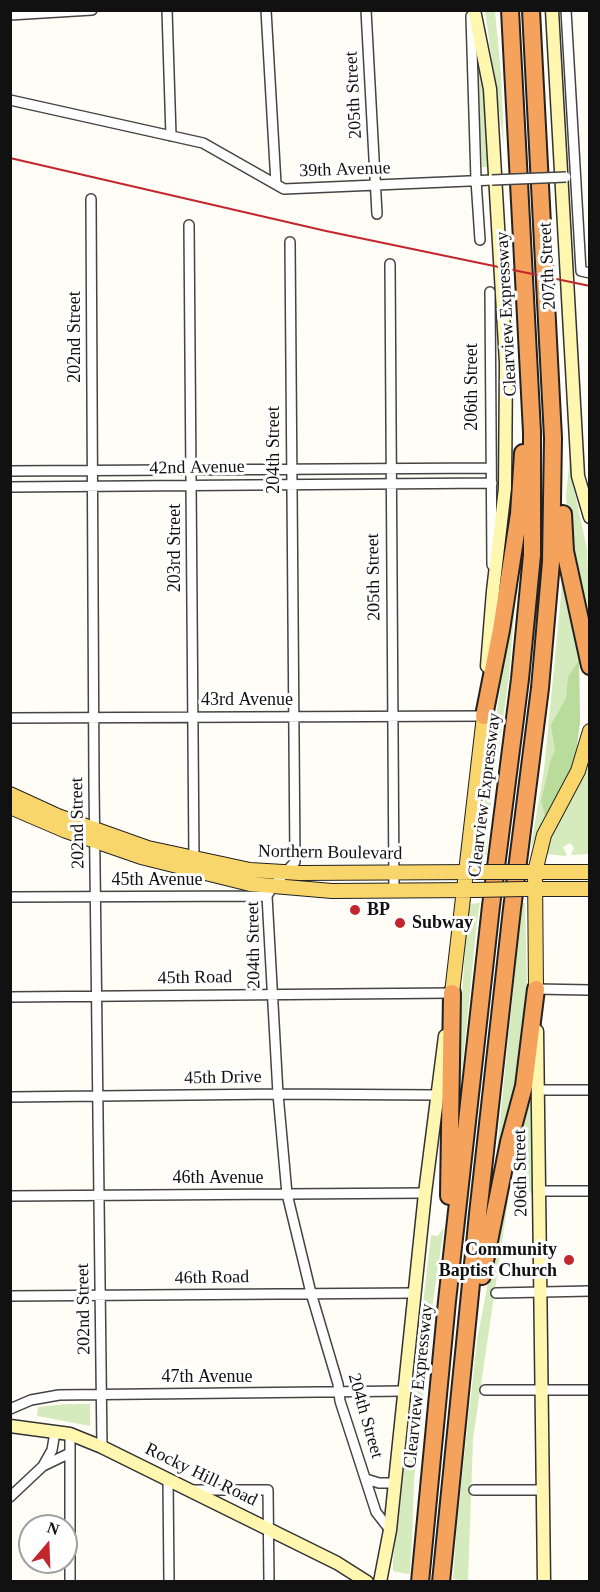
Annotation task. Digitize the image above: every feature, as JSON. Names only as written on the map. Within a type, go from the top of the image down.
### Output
[{"type":"highway","points":[[504,10],[516,134]]},
{"type":"highway","name":"Clearview Expressway","points":[[420,1581],[447,1301],[491,906],[520,678],[532,555],[532,432],[510,10]]},
{"type":"highway","points":[[531,10],[549,337],[565,551],[590,666]]},
{"type":"highway","points":[[536,111],[538,10]]},
{"type":"highway","points":[[484,716],[501,630],[519,514],[523,460],[525,284]]},
{"type":"highway","points":[[441,1581],[509,932],[548,615],[554,502],[549,337]]},
{"type":"highway","points":[[461,1395],[488,1244],[509,1142],[524,1086],[536,990]]},
{"type":"highway","points":[[447,1301],[452,993]]},
{"type":"main road","name":"Clearview Expressway","points":[[468,881],[484,716]]},
{"type":"main road","name":"206th Street","points":[[536,990],[529,889],[530,872],[544,835],[578,771],[590,731]]},
{"type":"main road","name":"Northern Boulevard","points":[[10,794],[141,857],[194,864],[250,877],[285,872],[394,873],[529,889],[590,889]]},
{"type":"main road","name":"Northern Boulevard","points":[[10,807],[194,864]]},
{"type":"main road","name":"Northern Boulevard","points":[[250,877],[270,891],[394,891],[530,872],[590,872]]},
{"type":"main road","points":[[452,993],[468,881]]},
{"type":"street","points":[[10,15],[92,10]]},
{"type":"street","points":[[166,10],[171,136]]},
{"type":"street","points":[[266,10],[276,184]]},
{"type":"street","name":"205th Street","points":[[366,10],[377,213]]},
{"type":"street","points":[[472,10],[476,180],[480,240]]},
{"type":"street","points":[[472,10],[490,89],[506,363],[505,488],[493,591]]},
{"type":"street","name":"207th Street","points":[[552,10],[578,476],[590,517]]},
{"type":"street","points":[[566,10],[580,177],[585,272]]},
{"type":"street","name":"39th Avenue","points":[[10,100],[203,143],[284,189],[580,177]]},
{"type":"street","name":"202nd Street","points":[[91,199],[93,717],[102,1446]]},
{"type":"street","name":"203rd Street","points":[[189,225],[194,864]]},
{"type":"street","name":"204th Street","points":[[290,242],[290,484],[295,862],[270,891],[271,994],[278,1094],[287,1194],[311,1293],[338,1384],[339,1401],[378,1517],[390,1530]]},
{"type":"street","name":"205th Street","points":[[390,264],[394,891]]},
{"type":"street","name":"206th Street","points":[[490,292],[492,483]]},
{"type":"street","name":"42nd Avenue","points":[[10,471],[491,468]]},
{"type":"street","name":"Clearview Expressway","points":[[484,716],[493,591],[490,528],[492,483]]},
{"type":"street","name":"42nd Avenue","points":[[10,487],[492,483]]},
{"type":"street","name":"43rd Avenue","points":[[10,718],[484,716]]},
{"type":"street","name":"45th Avenue","points":[[10,897],[96,897],[270,891]]},
{"type":"street","points":[[536,990],[590,990]]},
{"type":"street","name":"206th Street","points":[[536,990],[544,1581]]},
{"type":"street","name":"Clearview Expressway","points":[[380,1581],[390,1530],[436,1095],[452,993]]},
{"type":"street","name":"45th Road","points":[[10,996],[452,993]]},
{"type":"street","points":[[538,1090],[590,1090]]},
{"type":"street","name":"45th Drive","points":[[10,1097],[436,1095]]},
{"type":"street","points":[[539,1191],[590,1191]]},
{"type":"street","name":"46th Avenue","points":[[10,1196],[425,1193]]},
{"type":"street","points":[[496,1293],[590,1292]]},
{"type":"street","name":"46th Road","points":[[10,1296],[414,1293]]},
{"type":"street","points":[[485,1390],[590,1390]]},
{"type":"street","name":"47th Avenue","points":[[10,1409],[31,1400],[101,1394],[405,1391]]},
{"type":"street","name":"Rocky Hill Road","points":[[10,1426],[70,1434],[102,1446],[337,1563],[367,1581]]},
{"type":"street","points":[[44,1466],[52,1450],[55,1432]]},
{"type":"street","points":[[70,1434],[70,1581]]},
{"type":"street","points":[[10,1497],[44,1466],[70,1453]]},
{"type":"street","points":[[366,1479],[379,1483],[395,1483]]},
{"type":"street","points":[[168,1480],[169,1581]]},
{"type":"street","points":[[189,1490],[268,1490],[269,1581]]},
{"type":"street","points":[[474,1490],[542,1490]]},
{"type":"green space","points":[[485,11],[495,11],[504,146]]},
{"type":"green space","points":[[475,31],[488,93],[493,167],[482,167]]},
{"type":"green space","points":[[570,457],[574,489],[587,549],[590,615],[585,617],[569,547],[566,495]]},
{"type":"green space","points":[[520,545],[509,676],[488,825],[487,855],[477,857]]},
{"type":"green space","points":[[562,558],[574,609],[579,660],[580,722],[572,766],[541,824],[530,851],[544,770],[561,596]]},
{"type":"green space","points":[[579,660],[580,722],[576,754],[545,816],[541,801],[555,751],[551,725],[566,698],[568,677]]},
{"type":"green space","points":[[589,761],[589,854],[571,855],[574,848],[570,843],[563,847],[567,855],[565,856],[546,854],[550,837],[584,775]]},
{"type":"green space","points":[[480,903],[458,1111],[458,1057],[468,904]]},
{"type":"green space","points":[[522,903],[525,903],[527,992],[525,1039],[515,1103],[493,1189]]},
{"type":"green space","points":[[527,1085],[533,1089],[533,1198],[521,1173],[510,1170]]},
{"type":"green space","points":[[504,1200],[508,1201],[473,1439],[468,1581],[453,1579],[457,1524],[477,1340]]},
{"type":"green space","points":[[444,1227],[432,1308],[414,1481],[410,1574],[408,1574],[393,1571],[393,1561],[431,1235],[438,1236]]},
{"type":"green space","points":[[90,1404],[90,1426],[37,1416],[38,1407]]},
{"type":"railway","points":[[10,158],[326,231],[590,286]]},
{"type":"place","name":"BP","points":[[355,910]]},
{"type":"place","name":"Subway","points":[[400,923]]},
{"type":"place","name":"Community Baptist Church","points":[[569,1260]]}]
